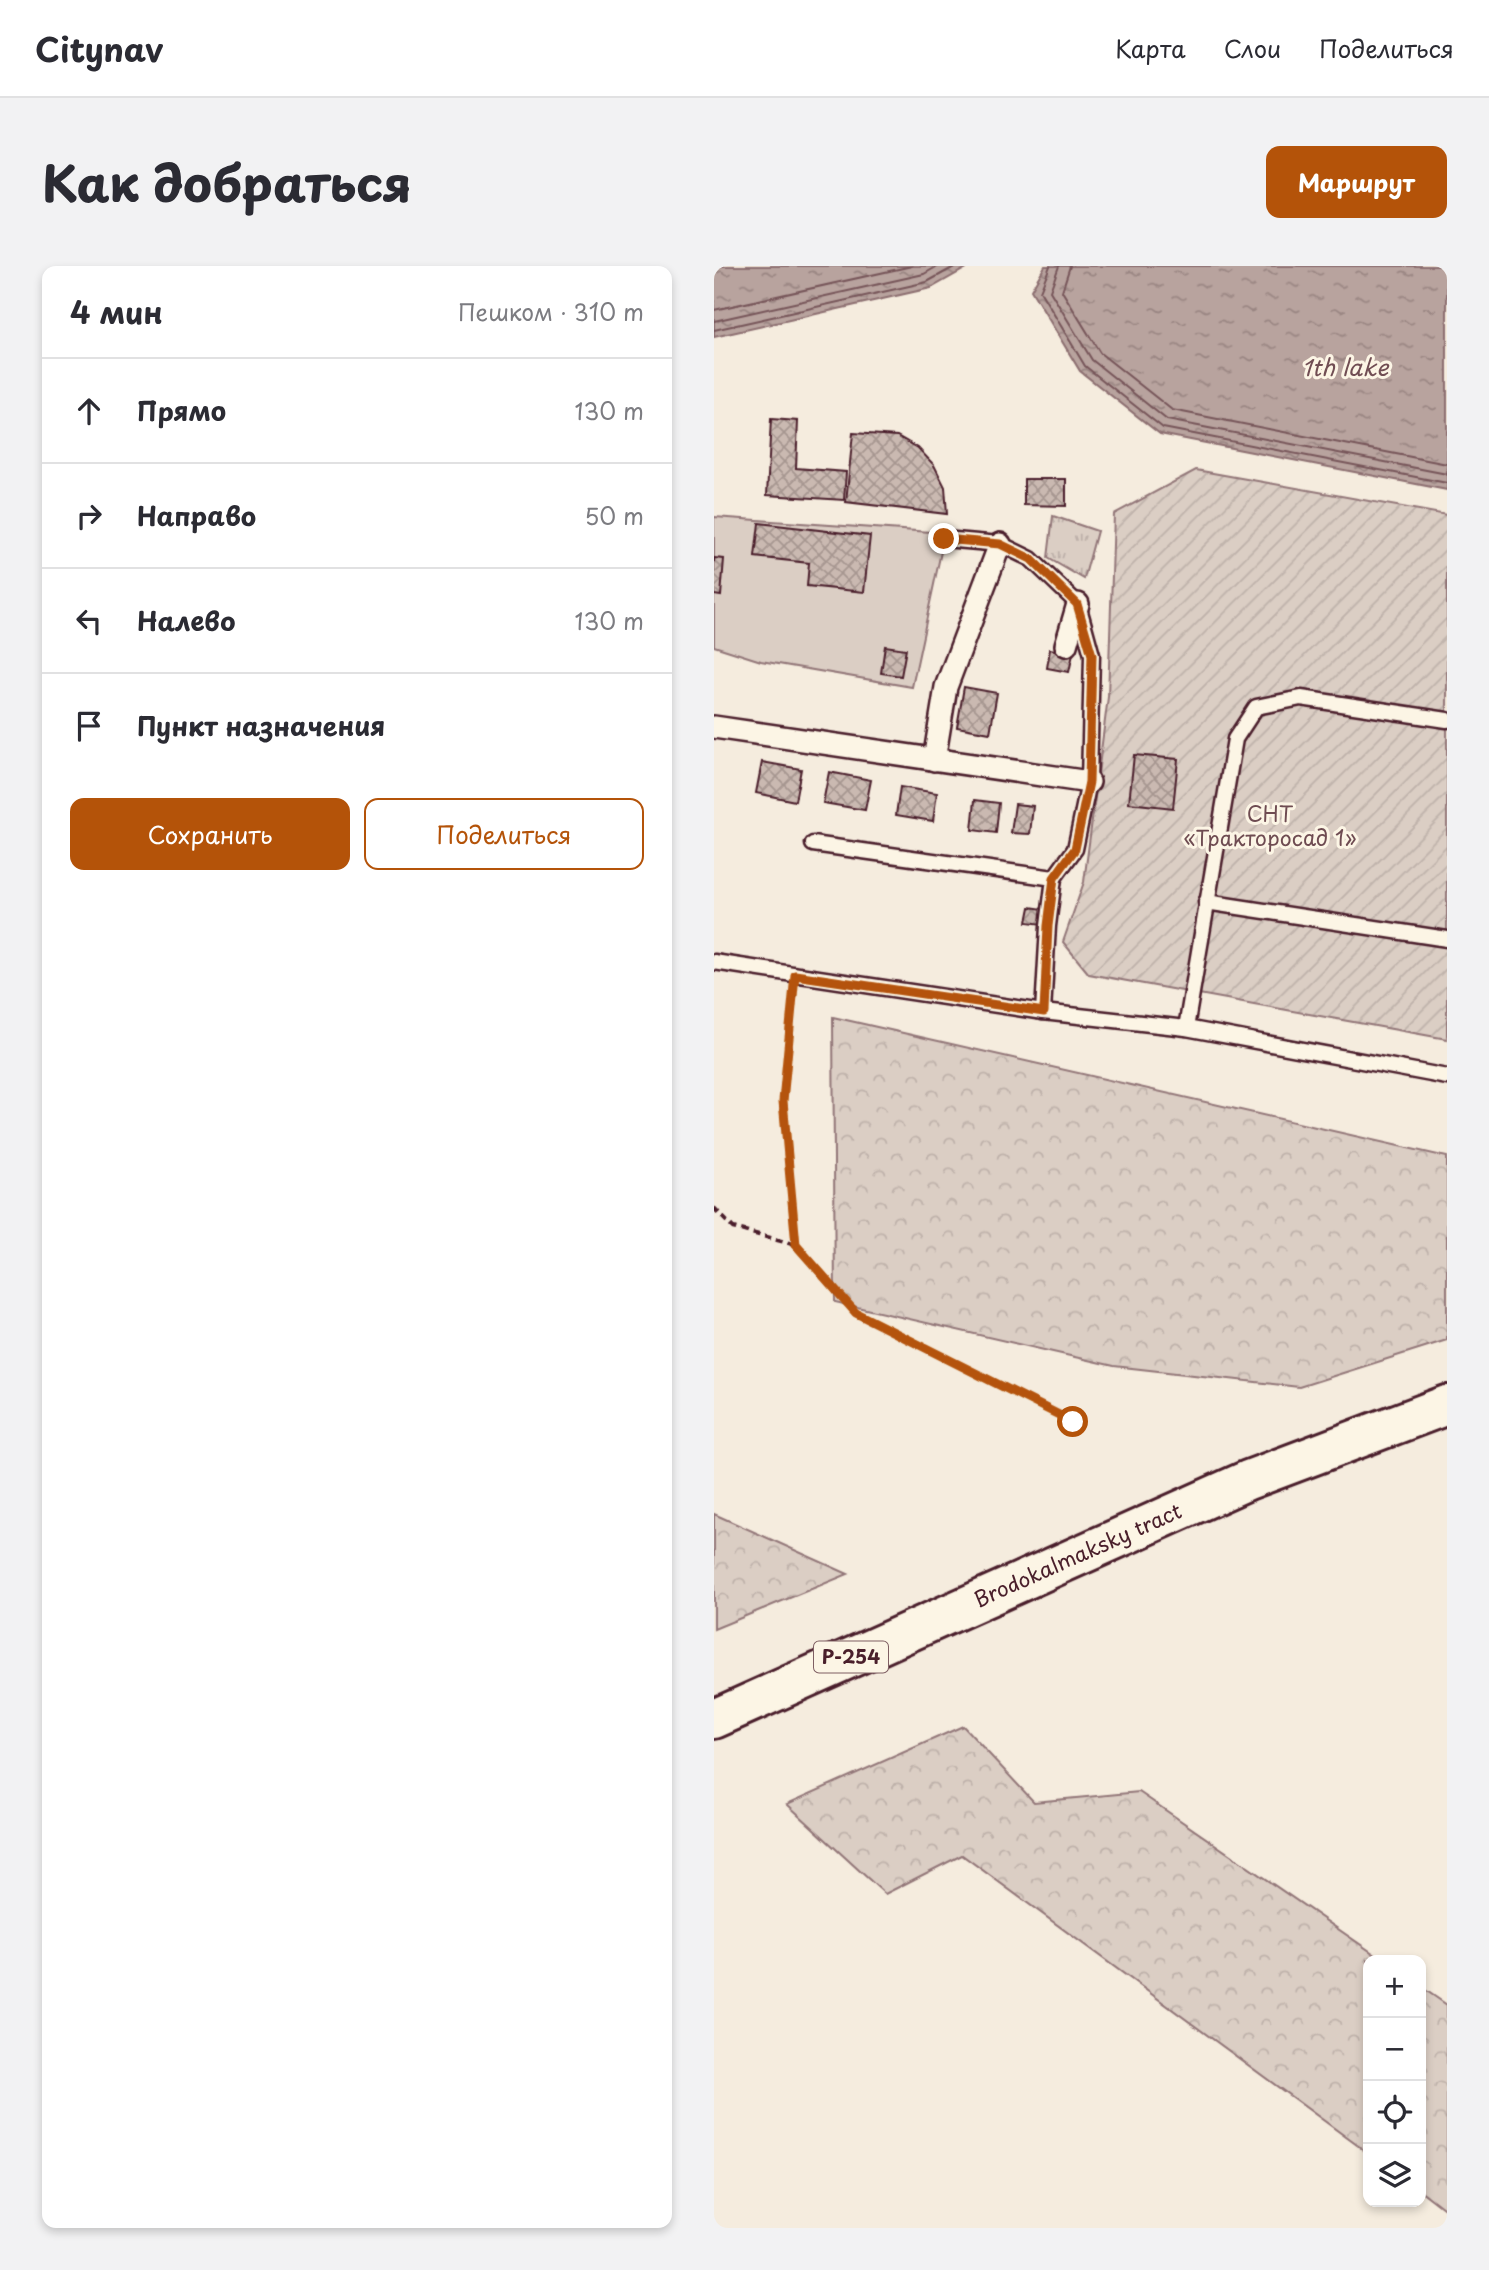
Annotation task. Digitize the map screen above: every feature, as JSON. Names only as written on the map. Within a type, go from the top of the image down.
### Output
[{"type":"main road","name":"Brodokalmaksky tract","points":[[714,1719],[1248,1479],[1447,1405]]},
{"type":"street","points":[[934,760],[946,687],[1000,544]]},
{"type":"street","points":[[1066,645],[1077,604]]},
{"type":"street","points":[[714,727],[1089,782]]},
{"type":"lane","points":[[944,539],[1000,544],[1031,559],[1077,604],[1092,655],[1089,782],[1075,849],[1054,878],[1048,926],[1044,1012]]},
{"type":"lane","points":[[1186,1028],[1235,739],[1256,708],[1301,698],[1447,720]]},
{"type":"lane","points":[[813,844],[1054,878]]},
{"type":"lane","points":[[1206,902],[1447,939]]},
{"type":"lane","points":[[714,962],[1044,1012],[1186,1028],[1447,1077]]},
{"type":"path","points":[[795,975],[783,1101],[796,1245]]},
{"type":"path","points":[[714,1208],[733,1228],[796,1245],[856,1313],[1073,1422]]},
{"type":"green space","name":"СНТ «Тракторосад 1»","points":[[1196,470],[1447,515],[1447,1039],[1089,974],[1063,942],[1084,882],[1108,697],[1114,514]]},
{"type":"green space","points":[[1053,516],[1097,531],[1084,579],[1048,558]]},
{"type":"green space","points":[[714,517],[945,533],[912,687],[761,661],[714,646]]},
{"type":"green space","points":[[833,1017],[1447,1157],[1447,1340],[1299,1387],[1114,1366],[835,1302]]},
{"type":"green space","points":[[714,1514],[848,1574],[714,1629]]},
{"type":"green space","points":[[963,1726],[1034,1802],[1139,1792],[1376,1955],[1363,1955],[1363,2149],[962,1855],[885,1894],[787,1804]]},
{"type":"green space","points":[[1426,1990],[1447,2005],[1447,2211],[1426,2195]]},
{"type":"water","points":[[714,266],[970,266],[931,288],[714,337]]},
{"type":"water","name":"1th lake","points":[[1045,266],[1447,266],[1447,490],[1160,434],[1080,371],[1031,290]]},
{"type":"building","points":[[771,419],[798,421],[796,468],[846,472],[844,500],[767,495]]},
{"type":"building","points":[[853,433],[897,436],[918,448],[934,465],[945,487],[947,514],[846,502]]},
{"type":"building","points":[[1024,479],[1066,479],[1066,506],[1024,505]]},
{"type":"building","points":[[759,523],[870,536],[864,592],[807,586],[809,563],[755,557]]},
{"type":"building","points":[[714,558],[724,559],[721,596],[714,595]]},
{"type":"building","points":[[885,646],[906,649],[901,676],[881,673]]},
{"type":"building","points":[[1050,649],[1073,654],[1069,672],[1047,668]]},
{"type":"building","points":[[964,687],[997,693],[990,733],[957,727]]},
{"type":"building","points":[[1134,755],[1178,759],[1173,808],[1129,803]]},
{"type":"building","points":[[762,762],[801,769],[795,801],[756,793]]},
{"type":"building","points":[[829,772],[871,780],[865,810],[823,803]]},
{"type":"building","points":[[900,787],[937,793],[933,821],[896,815]]},
{"type":"building","points":[[975,800],[999,803],[996,833],[972,830]]},
{"type":"building","points":[[1015,804],[1033,806],[1030,834],[1011,833]]},
{"type":"building","points":[[1030,907],[1044,909],[1042,924],[1027,922]]},
{"type":"route","points":[[944,539],[1000,544],[1031,559],[1077,604],[1092,655],[1089,782],[1075,849],[1054,878],[1048,926],[1044,1012],[795,975],[783,1101],[796,1245],[856,1313],[1073,1422]]}]
